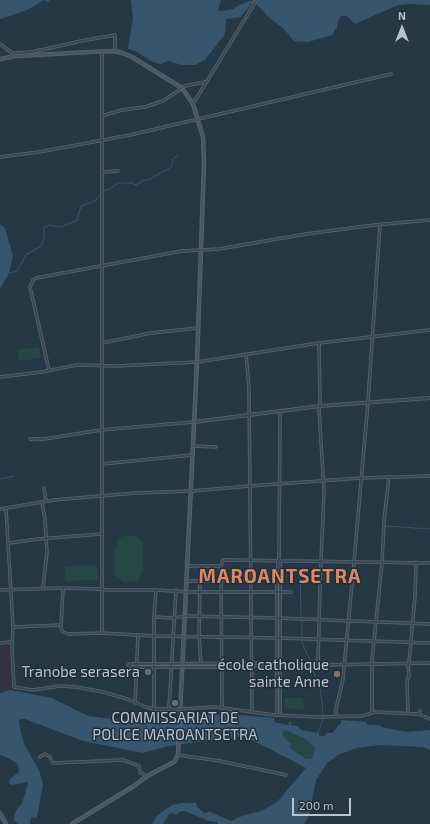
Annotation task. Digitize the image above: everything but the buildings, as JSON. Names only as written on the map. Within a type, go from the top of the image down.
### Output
[{"type":"main road","points":[[0,59],[30,56],[35,53],[115,51],[132,57],[182,88],[193,104],[199,119],[203,137],[204,155],[192,491],[179,750],[174,762],[147,776],[134,786],[72,824]]},
{"type":"main road","points":[[0,813],[6,824]]},
{"type":"street","points":[[193,104],[205,82],[256,1]]},
{"type":"street","points":[[17,54],[35,53],[81,40],[115,35],[115,51]]},
{"type":"street","points":[[0,44],[12,53],[30,56]]},
{"type":"street","points":[[102,52],[102,633]]},
{"type":"street","points":[[9,57],[12,53]]},
{"type":"street","points":[[0,158],[103,141],[391,74]]},
{"type":"street","points":[[102,116],[124,110],[145,107],[163,101],[185,86],[205,82]]},
{"type":"street","points":[[103,172],[118,171]]},
{"type":"street","points":[[49,370],[30,287],[36,278],[182,251],[220,249],[306,234],[380,224],[430,220]]},
{"type":"street","points":[[336,716],[336,709],[343,683],[349,621],[368,402],[371,337],[380,224]]},
{"type":"street","points":[[102,343],[151,333],[198,328]]},
{"type":"street","points":[[0,377],[27,374],[76,365],[126,366],[197,362],[319,343],[430,330]]},
{"type":"street","points":[[318,665],[323,481],[319,409],[319,343]]},
{"type":"street","points":[[246,354],[249,382],[252,712]]},
{"type":"street","points":[[30,438],[44,439],[101,430],[194,422],[320,406],[430,398]]},
{"type":"street","points":[[279,715],[278,563],[280,411]]},
{"type":"street","points":[[193,446],[216,447]]},
{"type":"street","points":[[102,464],[193,455]]},
{"type":"street","points":[[0,510],[42,502],[102,496],[192,491],[361,478],[430,476]]},
{"type":"street","points":[[372,712],[372,664],[389,477]]},
{"type":"street","points":[[42,502],[46,500],[44,488]]},
{"type":"street","points":[[42,502],[47,552],[43,588]]},
{"type":"street","points":[[6,508],[13,627],[12,646],[14,687],[33,690],[60,686],[76,687],[103,692],[154,709],[181,709],[204,706],[279,715],[323,716],[362,716],[372,712],[408,713],[418,714],[430,719]]},
{"type":"street","points":[[9,543],[46,538],[102,534]]},
{"type":"street","points":[[222,707],[222,562],[225,560],[430,563]]},
{"type":"street","points":[[408,713],[407,681],[409,676],[408,663],[415,595],[416,562]]},
{"type":"street","points":[[188,566],[221,566]]},
{"type":"street","points":[[187,581],[251,580]]},
{"type":"street","points":[[200,581],[201,664]]},
{"type":"street","points":[[63,588],[61,625],[62,630],[68,634],[102,633],[154,636],[430,642]]},
{"type":"street","points":[[0,590],[63,588],[107,590],[290,592]]},
{"type":"street","points":[[154,709],[154,618],[156,590]]},
{"type":"street","points":[[169,708],[176,590]]},
{"type":"street","points":[[154,618],[200,616],[430,624]]},
{"type":"street","points":[[13,627],[61,625]]},
{"type":"street","points":[[135,703],[138,635]]},
{"type":"street","points":[[0,643],[10,643],[12,646]]},
{"type":"street","points":[[137,666],[430,663]]},
{"type":"street","points":[[183,666],[201,664],[222,665]]},
{"type":"street","points":[[40,757],[45,754],[50,757],[53,763],[123,760],[139,766],[140,772],[147,776]]},
{"type":"street","points":[[178,755],[220,761],[286,775]]},
{"type":"shaded area","points":[[0,0],[44,0],[27,10],[0,19]]},
{"type":"shaded area","points":[[131,0],[221,0],[218,10],[220,11],[233,9],[253,0],[430,0],[430,5],[398,5],[355,24],[347,16],[341,16],[332,35],[308,42],[294,41],[283,28],[267,16],[255,3],[252,3],[241,17],[226,19],[225,34],[205,60],[195,65],[182,65],[168,61],[161,64],[153,62],[135,51],[128,49],[133,19]]},
{"type":"shaded area","points":[[0,224],[5,228],[13,256],[9,273],[0,289]]},
{"type":"shaded area","points":[[0,643],[8,643],[11,646],[13,688],[0,691]]},
{"type":"shaded area","points":[[10,690],[52,698],[88,716],[130,721],[172,718],[174,721],[177,721],[178,716],[230,714],[274,718],[274,722],[288,725],[289,722],[291,722],[291,725],[297,726],[301,730],[319,733],[319,736],[325,736],[326,733],[332,733],[341,723],[341,720],[366,722],[368,725],[379,725],[382,727],[407,732],[430,730],[430,750],[423,747],[381,745],[356,748],[338,755],[327,763],[316,780],[309,816],[304,824],[218,824],[217,822],[209,821],[185,811],[181,811],[176,815],[174,813],[169,814],[163,824],[152,824],[156,817],[172,805],[182,803],[196,803],[197,807],[204,813],[210,812],[231,821],[242,816],[261,811],[277,802],[306,768],[242,736],[168,746],[143,753],[83,741],[25,719],[21,719],[19,721],[24,744],[39,770],[43,785],[37,817],[31,817],[30,824],[18,824],[14,820],[15,814],[22,803],[28,784],[27,782],[12,785],[10,784],[9,782],[11,778],[18,773],[19,770],[17,763],[0,755],[0,693]],"holes":[[[285,730],[304,738],[315,747],[312,758],[306,759],[290,748],[290,745],[292,744],[286,740],[282,733]]]},
{"type":"green space","points":[[39,347],[41,358],[19,361],[18,350]]},
{"type":"green space","points":[[127,535],[137,536],[143,543],[143,572],[138,581],[124,583],[115,575],[115,549],[119,538]]},
{"type":"green space","points":[[97,565],[98,580],[65,581],[65,566]]},
{"type":"green space","points":[[285,698],[303,698],[304,710],[285,708]]},
{"type":"green space","points":[[285,730],[304,738],[315,747],[312,758],[307,759],[290,748],[289,745],[292,744],[286,740],[282,733]]},
{"type":"waterway","points":[[10,273],[17,271],[26,255],[41,246],[44,239],[44,228],[49,225],[61,227],[77,220],[81,206],[97,199],[102,191],[110,189],[118,183],[131,183],[136,185],[144,180],[149,180],[172,166],[173,159],[178,156]]},
{"type":"waterway","points":[[0,479],[14,476]]},
{"type":"waterway","points":[[385,526],[430,529]]},
{"type":"waterway","points":[[300,569],[301,617]]},
{"type":"waterway","points":[[302,621],[302,637]]},
{"type":"waterway","points":[[302,641],[311,661]]},
{"type":"waterway","points":[[312,668],[320,688],[322,701],[323,719],[318,733]]},
{"type":"place","name":"Tranobe serasera","points":[[148,672]]},
{"type":"place","name":"école catholique sainte Anne","points":[[337,674]]},
{"type":"place","name":"COMMISSARIAT DE POLICE MAROANTSETRA","points":[[175,703]]},
{"type":"district","name":"MAROANTSETRA","points":[[280,577]]}]
